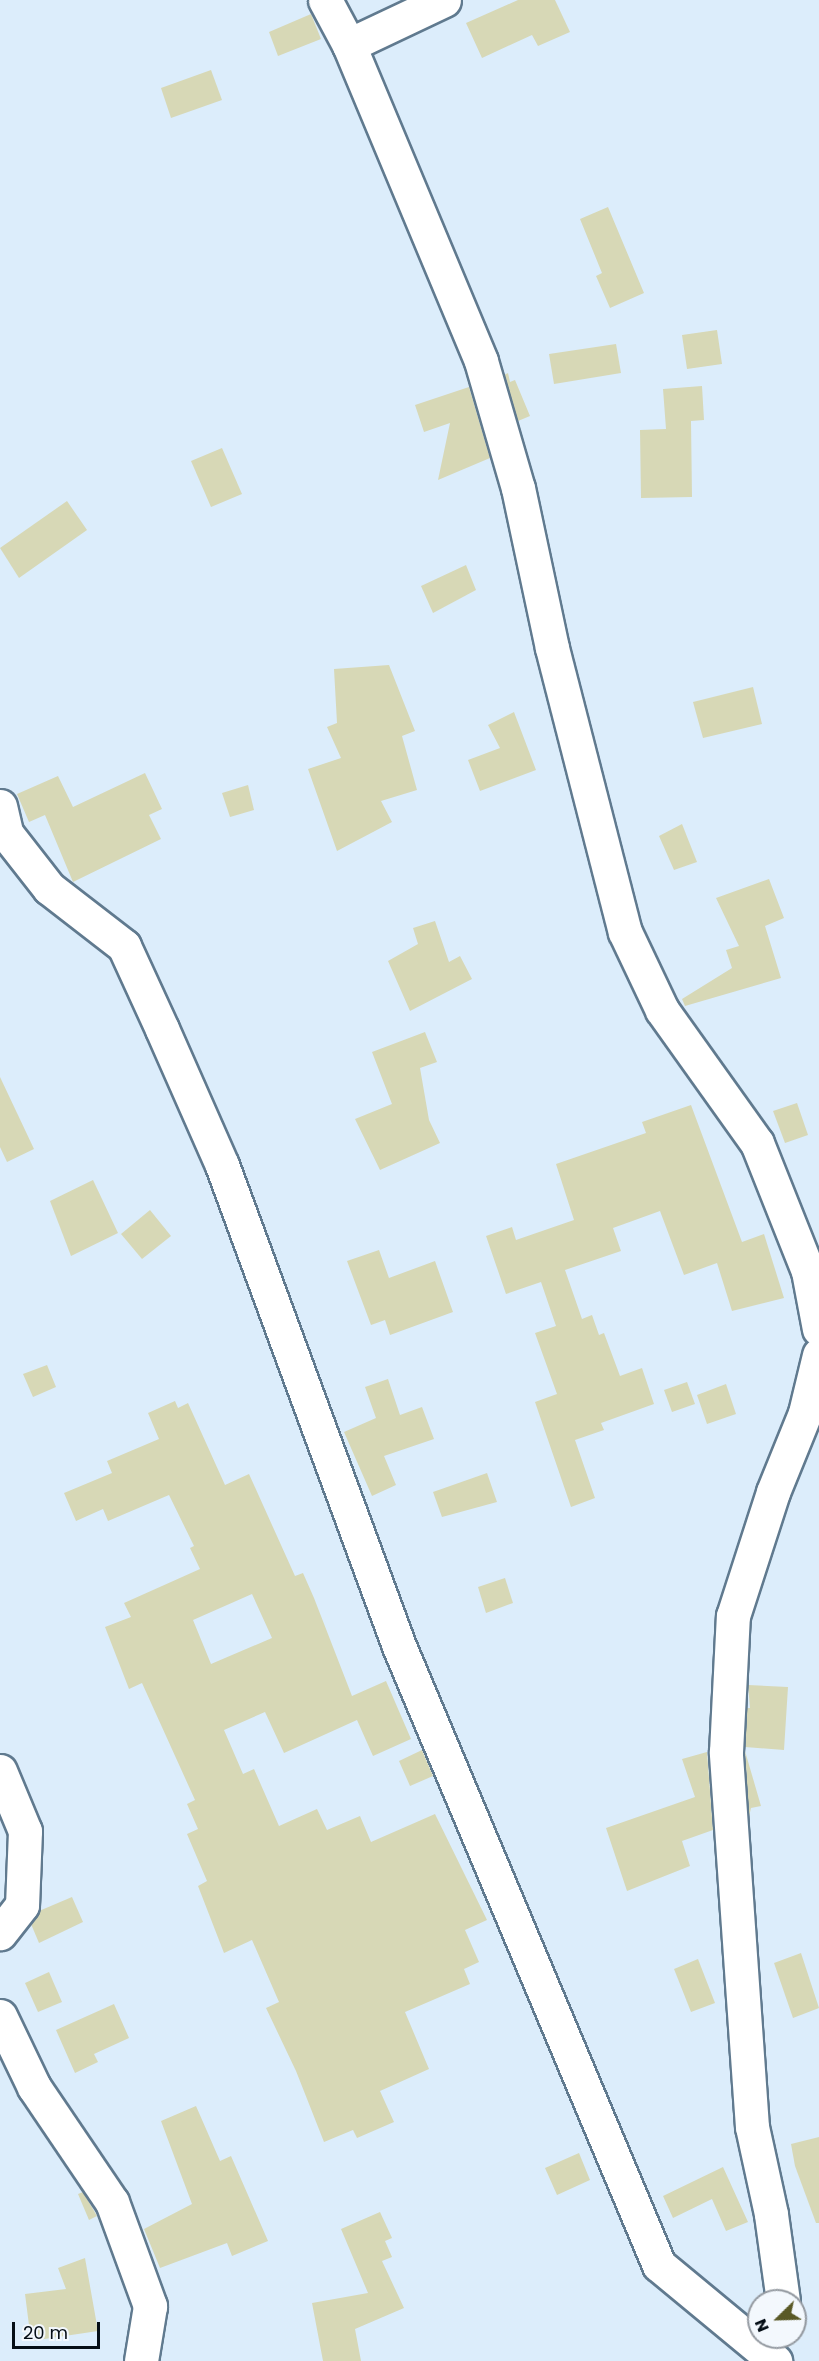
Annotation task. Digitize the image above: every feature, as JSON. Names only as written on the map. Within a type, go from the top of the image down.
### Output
[{"type":"street","points":[[325,0],[349,45],[481,361],[518,488],[552,648],[625,933],[662,1010],[757,1143],[808,1271],[819,1329]]},
{"type":"street","points":[[349,45],[444,0]]},
{"type":"street","points":[[0,806],[6,833],[49,888],[124,946],[162,1029],[222,1165],[399,1646],[659,2265],[775,2361]]},
{"type":"street","points":[[781,2289],[771,2214],[752,2127],[726,1752],[733,1616],[773,1492],[805,1413],[819,1355]]},
{"type":"street","points":[[0,1771],[25,1831],[22,1905],[0,1933]]},
{"type":"street","points":[[0,2016],[34,2087],[112,2202],[150,2306],[141,2361]]},
{"type":"building","points":[[518,0],[555,0],[570,32],[538,46],[532,35],[482,58],[466,23]]},
{"type":"building","points":[[311,14],[321,39],[278,56],[269,32]]},
{"type":"building","points":[[211,70],[222,100],[171,118],[161,88]]},
{"type":"building","points":[[608,207],[644,293],[610,308],[596,276],[602,273],[580,219]]},
{"type":"building","points":[[717,330],[722,364],[687,369],[682,335]]},
{"type":"building","points":[[616,344],[621,373],[554,384],[549,354]]},
{"type":"building","points":[[508,373],[510,382],[515,380],[530,416],[518,421],[504,375]]},
{"type":"building","points":[[702,386],[704,420],[691,421],[692,497],[641,498],[640,430],[666,429],[663,389]]},
{"type":"building","points":[[469,387],[490,458],[438,480],[450,423],[424,432],[415,405]]},
{"type":"building","points":[[222,448],[242,494],[211,507],[191,461]]},
{"type":"building","points":[[67,501],[87,530],[19,578],[0,548]]},
{"type":"building","points":[[466,565],[476,590],[433,613],[421,586]]},
{"type":"building","points":[[389,665],[415,731],[402,736],[417,790],[381,801],[392,822],[337,851],[308,769],[341,758],[327,727],[337,723],[334,669]]},
{"type":"building","points":[[753,687],[762,724],[703,738],[693,702]]},
{"type":"building","points":[[514,712],[536,770],[480,791],[468,760],[500,748],[488,725]]},
{"type":"building","points":[[145,773],[162,809],[149,815],[161,839],[73,882],[45,815],[29,822],[17,794],[58,776],[73,807]]},
{"type":"building","points":[[248,785],[254,810],[230,817],[222,793]]},
{"type":"building","points":[[682,824],[697,862],[674,870],[659,836]]},
{"type":"building","points":[[769,879],[784,918],[765,926],[781,978],[685,1006],[682,999],[732,968],[726,950],[739,946],[716,898]]},
{"type":"building","points":[[435,921],[449,962],[460,956],[472,979],[410,1011],[388,961],[418,944],[413,928]]},
{"type":"building","points":[[425,1032],[437,1062],[420,1068],[429,1120],[440,1143],[380,1170],[355,1119],[392,1104],[372,1052]]},
{"type":"building","points":[[0,1077],[34,1149],[7,1162],[0,1147]]},
{"type":"building","points":[[797,1103],[808,1135],[785,1143],[773,1111]]},
{"type":"building","points":[[691,1105],[742,1242],[764,1234],[784,1298],[732,1311],[717,1263],[684,1275],[660,1211],[613,1228],[621,1251],[565,1270],[582,1319],[592,1315],[599,1335],[604,1333],[620,1376],[642,1368],[654,1404],[601,1423],[604,1430],[575,1440],[595,1498],[571,1507],[535,1402],[557,1394],[535,1333],[556,1326],[541,1282],[506,1294],[486,1236],[512,1227],[516,1240],[574,1220],[556,1164],[646,1133],[642,1122]]},
{"type":"building","points":[[93,1180],[118,1233],[71,1256],[50,1201]]},
{"type":"building","points":[[150,1210],[171,1236],[142,1259],[121,1234]]},
{"type":"building","points":[[379,1250],[389,1278],[435,1261],[453,1312],[390,1335],[385,1320],[371,1325],[347,1261]]},
{"type":"building","points":[[47,1365],[56,1387],[33,1397],[23,1374]]},
{"type":"building","points":[[388,1379],[400,1415],[422,1407],[434,1439],[384,1456],[396,1485],[372,1496],[344,1432],[376,1418],[365,1387]]},
{"type":"building","points":[[687,1382],[695,1404],[672,1412],[664,1390]]},
{"type":"building","points":[[726,1384],[736,1414],[707,1424],[697,1395]]},
{"type":"building","points":[[175,1401],[178,1408],[188,1403],[225,1485],[249,1474],[295,1576],[303,1573],[352,1696],[386,1681],[411,1739],[373,1756],[357,1720],[284,1753],[265,1712],[224,1730],[243,1774],[254,1769],[279,1826],[317,1809],[327,1830],[360,1816],[371,1842],[435,1814],[487,1920],[465,1930],[479,1962],[464,1969],[470,1984],[405,2012],[429,2069],[380,2091],[394,2122],[357,2138],[353,2130],[324,2142],[296,2071],[266,2008],[279,2002],[252,1940],[224,1953],[198,1886],[207,1881],[187,1834],[198,1829],[187,1804],[195,1800],[142,1683],[129,1689],[105,1627],[131,1617],[124,1603],[200,1569],[190,1548],[194,1546],[169,1495],[108,1521],[103,1509],[76,1521],[64,1493],[112,1473],[107,1461],[159,1439],[148,1413]],"holes":[[[252,1594],[272,1638],[211,1664],[193,1620]]]},
{"type":"building","points":[[487,1473],[497,1502],[442,1517],[433,1492]]},
{"type":"building","points":[[505,1578],[513,1603],[486,1613],[478,1587]]},
{"type":"building","points":[[748,1685],[788,1687],[784,1750],[745,1747],[747,1708],[750,1708]]},
{"type":"building","points":[[422,1750],[433,1776],[410,1786],[399,1761]]},
{"type":"building","points":[[745,1751],[761,1806],[751,1808],[749,1817]]},
{"type":"building","points":[[707,1752],[713,1830],[682,1841],[690,1866],[627,1891],[606,1828],[695,1797],[682,1759]]},
{"type":"building","points":[[72,1897],[83,1922],[39,1943],[31,1924],[39,1911]]},
{"type":"building","points":[[801,1953],[819,2008],[793,2018],[774,1963]]},
{"type":"building","points":[[698,1959],[715,2003],[691,2012],[674,1969]]},
{"type":"building","points":[[49,1972],[62,2002],[38,2012],[25,1983]]},
{"type":"building","points":[[114,2004],[129,2038],[94,2054],[98,2062],[75,2073],[56,2030]]},
{"type":"building","points":[[196,2106],[220,2161],[231,2156],[268,2241],[232,2256],[227,2243],[160,2268],[144,2229],[192,2204],[161,2121]]},
{"type":"building","points":[[819,2137],[819,2223],[816,2223],[795,2166],[791,2144]]},
{"type":"building","points":[[579,2153],[590,2180],[557,2195],[545,2168]]},
{"type":"building","points":[[723,2167],[748,2222],[726,2231],[712,2199],[673,2218],[663,2196]]},
{"type":"building","points":[[83,2192],[97,2216],[89,2220],[78,2194]]},
{"type":"building","points":[[380,2212],[392,2238],[385,2241],[392,2257],[382,2261],[404,2308],[355,2329],[361,2361],[323,2361],[312,2303],[368,2293],[341,2229]]},
{"type":"building","points":[[85,2258],[98,2331],[31,2341],[25,2294],[66,2289],[58,2268]]}]
